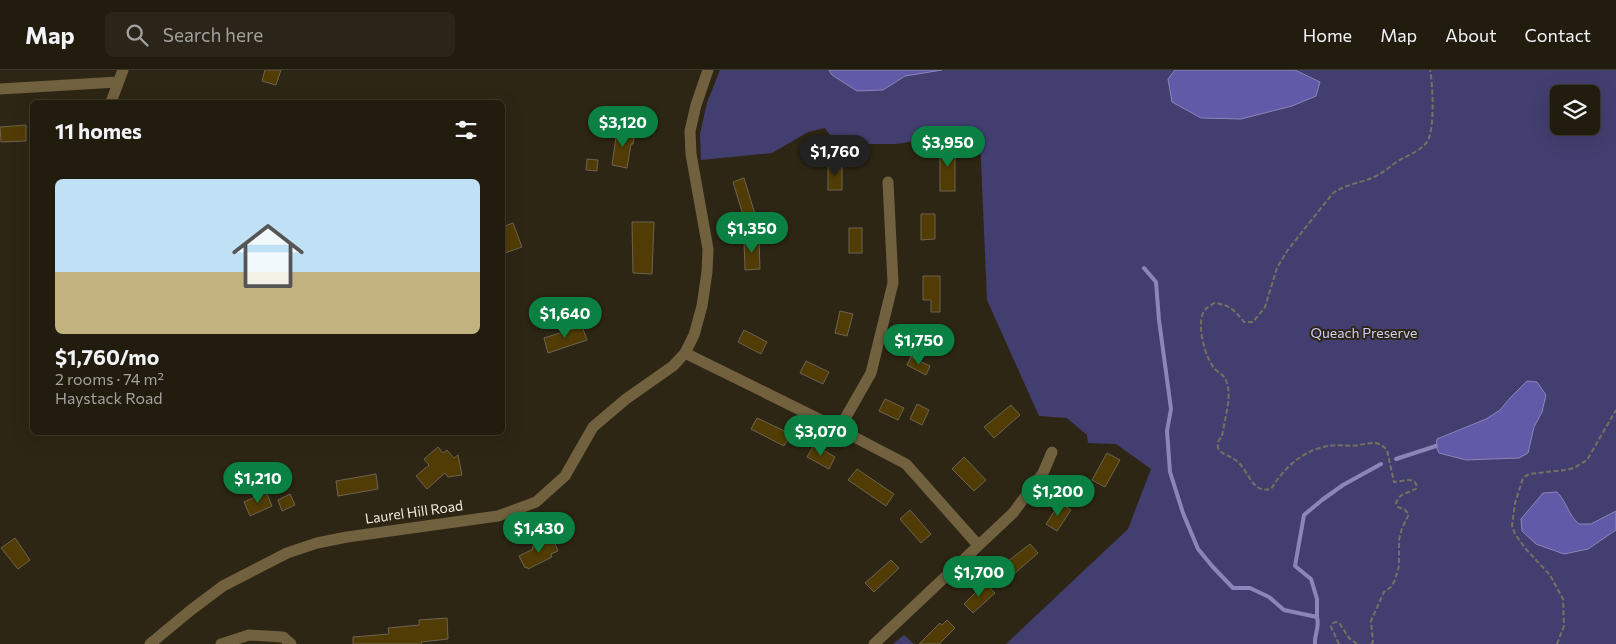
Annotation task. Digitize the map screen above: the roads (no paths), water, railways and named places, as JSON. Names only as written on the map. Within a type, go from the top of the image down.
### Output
[{"type":"street","points":[[112,100],[123,70]]},
{"type":"street","name":"Laurel Hill Road","points":[[150,644],[223,586],[287,553],[317,543],[347,537],[498,516],[536,502],[565,476],[593,427],[626,399],[673,366],[685,353],[694,335],[702,306],[708,272],[708,249],[691,154],[690,131],[696,105],[708,70]]},
{"type":"street","points":[[0,89],[118,82]]},
{"type":"street","points":[[839,429],[871,373],[893,283],[888,182]]},
{"type":"street","points":[[685,353],[906,464],[978,545]]},
{"type":"street","points":[[874,644],[1013,513],[1043,473],[1052,452]]},
{"type":"street","points":[[221,644],[248,635],[283,637],[291,644]]},
{"type":"waterway","points":[[1144,268],[1156,282],[1171,409],[1167,431],[1170,472],[1183,513],[1198,549],[1233,588],[1250,588],[1269,597],[1284,610],[1317,617],[1318,624],[1315,644]]},
{"type":"waterway","points":[[1396,459],[1436,446]]},
{"type":"waterway","points":[[1317,617],[1317,599],[1311,579],[1295,566],[1304,515],[1343,485],[1381,464]]},
{"type":"park label","name":"Queach Preserve","points":[[1364,333]]}]
